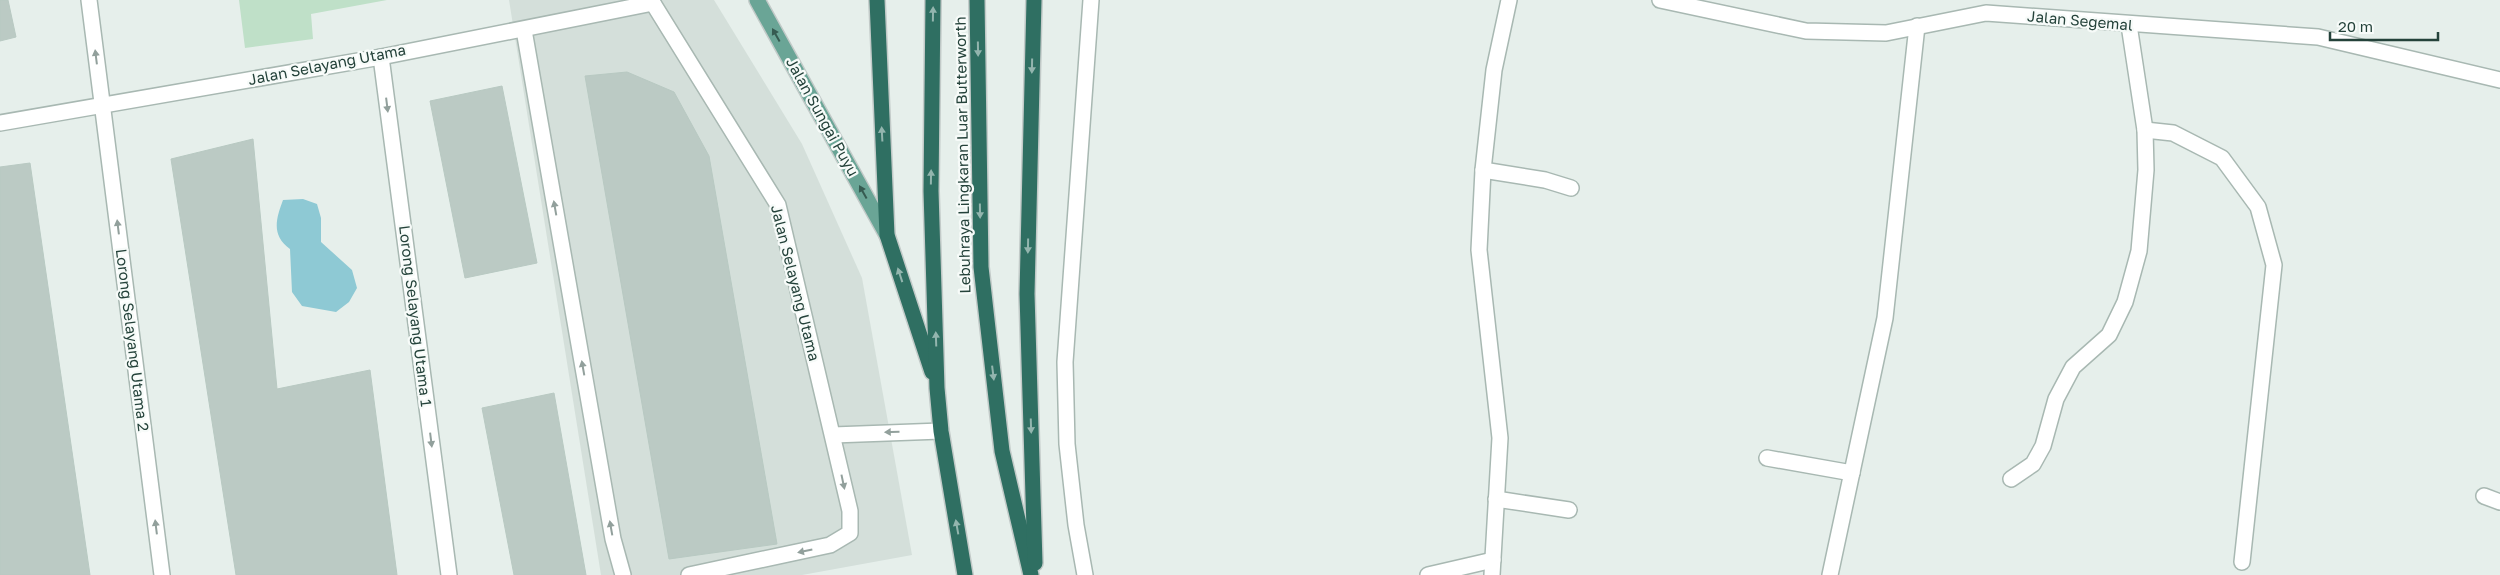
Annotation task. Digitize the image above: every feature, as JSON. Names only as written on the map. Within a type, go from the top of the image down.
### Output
[{"type":"highway","points":[[877,0],[887,235],[937,388]]},
{"type":"highway","name":"Lebuhraya Lingkaran Luar Butterworth","points":[[933,0],[931,191],[937,388],[941,431],[965,575]]},
{"type":"highway","name":"Lebuhraya Lingkaran Luar Butterworth","points":[[977,0],[980,267],[1002,451],[1031,575]]},
{"type":"highway","points":[[1034,0],[1027,294],[1036,575]]},
{"type":"main road","name":"Jalan Sungai Puyu","points":[[757,0],[887,235]]},
{"type":"street","name":"Lorong Selayang Utama 2","points":[[89,0],[162,575]]},
{"type":"street","points":[[1085,575],[1076,525],[1067,444],[1065,362],[1091,0]]},
{"type":"street","points":[[1428,575],[1493,568],[1500,438],[1479,250],[1483,170],[1494,70],[1510,0]]},
{"type":"street","name":"Jalan Segemal","points":[[1660,0],[1706,5],[1806,31],[1886,33],[1986,13],[2129,25],[2318,37],[2500,80]]},
{"type":"street","name":"Jalan Selayang Utama","points":[[0,123],[381,57],[416,48],[524,30],[652,2],[778,205],[850,511],[850,533],[830,545],[689,575]]},
{"type":"street","points":[[2011,479],[2033,464],[2042,446],[2056,399],[2073,367],[2109,335],[2125,302],[2139,251],[2146,170],[2145,130],[2129,25]]},
{"type":"street","points":[[1830,575],[1885,318],[1917,26]]},
{"type":"street","points":[[524,30],[613,539],[622,575]]},
{"type":"street","name":"Lorong Selayang Utama 1","points":[[381,57],[448,575]]},
{"type":"street","points":[[2145,130],[2172,133],[2222,158],[2258,207],[2274,265],[2242,562]]},
{"type":"street","points":[[1483,170],[1545,180],[1572,188]]},
{"type":"street","points":[[833,435],[941,431]]},
{"type":"street","points":[[1767,458],[1852,473]]},
{"type":"street","points":[[2484,496],[2500,502]]},
{"type":"street","points":[[1496,499],[1569,510]]},
{"type":"shaded area","points":[[509,0],[714,0],[802,144],[862,278],[912,555],[802,575],[601,575]]},
{"type":"green space","points":[[239,0],[387,0],[311,14],[313,39],[245,48]]},
{"type":"water","points":[[303,199],[317,204],[321,218],[321,242],[352,270],[357,288],[349,302],[336,312],[302,306],[292,292],[290,249],[280,238],[277,220],[283,200]]},
{"type":"building","points":[[0,0],[8,0],[16,37],[0,41]]},
{"type":"building","points":[[627,72],[674,92],[709,156],[777,544],[669,559],[585,76]]},
{"type":"building","points":[[502,86],[537,263],[465,278],[430,101]]},
{"type":"building","points":[[253,139],[277,389],[370,370],[397,575],[236,575],[171,159]]},
{"type":"building","points":[[30,163],[90,575],[0,575],[0,167]]},
{"type":"building","points":[[554,393],[586,575],[514,575],[482,408]]}]
